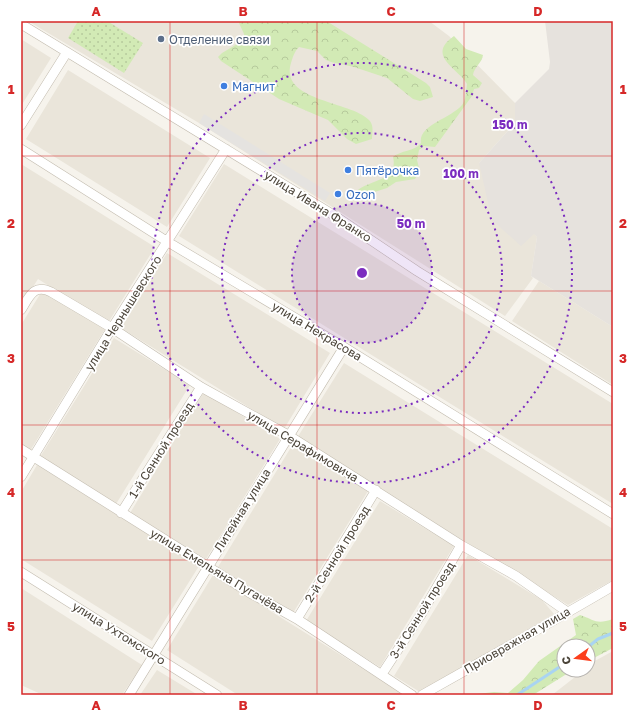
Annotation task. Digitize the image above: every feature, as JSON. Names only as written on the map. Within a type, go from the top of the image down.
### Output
[{"type":"street","name":"улица Ивана Франко","points":[[21,24],[226,148],[332,214],[417,271],[613,392]]},
{"type":"street","points":[[21,125],[67,52]]},
{"type":"street","name":"улица Чернышевского","points":[[21,477],[112,328],[168,242],[226,148]]},
{"type":"street","name":"улица Некрасова","points":[[21,150],[168,242],[344,347],[613,514]]},
{"type":"street","name":"улица Серафимовича","points":[[21,310],[31,294],[37,289],[44,288],[112,328],[201,388],[288,435],[461,545],[516,576],[566,611]]},
{"type":"street","name":"Литейная улица","points":[[129,695],[288,435],[344,347]]},
{"type":"street","name":"1-й Сенной проезд","points":[[121,513],[201,388]]},
{"type":"street","name":"улица Емельяна Пугачёва","points":[[21,449],[250,593],[297,618],[412,695]]},
{"type":"street","name":"2-й Сенной проезд","points":[[297,618],[376,490]]},
{"type":"street","name":"3-й Сенной проезд","points":[[382,674],[422,613],[461,545]]},
{"type":"street","name":"улица Ухтомского","points":[[21,572],[217,695]]},
{"type":"street","name":"Приовражная улица","points":[[422,695],[539,630],[566,611],[613,586]]},
{"type":"shaded area","points":[[28,21],[429,21],[449,36],[515,103],[515,123],[479,163],[537,237],[531,276],[533,278],[505,316],[199,123]]},
{"type":"shaded area","points":[[545,21],[613,21],[613,327],[531,276],[537,237],[534,234],[521,246],[492,220],[479,163],[515,123],[515,103],[549,69],[550,62]]},
{"type":"shaded area","points":[[21,39],[51,58],[21,106]]},
{"type":"shaded area","points":[[68,70],[210,158],[167,227],[26,139]]},
{"type":"shaded area","points":[[204,114],[330,193],[325,201],[199,123]]},
{"type":"shaded area","points":[[21,164],[155,247],[108,323],[38,279],[21,306]]},
{"type":"shaded area","points":[[224,164],[613,404],[613,504],[179,236]]},
{"type":"shaded area","points":[[167,253],[330,353],[284,429],[121,328]]},
{"type":"shaded area","points":[[539,281],[613,327],[613,385],[512,321]]},
{"type":"shaded area","points":[[42,291],[105,329],[30,451],[21,446],[21,325]]},
{"type":"shaded area","points":[[114,338],[190,385],[116,504],[40,457]]},
{"type":"shaded area","points":[[344,363],[613,529],[613,580],[568,605],[297,438]]},
{"type":"shaded area","points":[[204,392],[280,439],[206,559],[130,513]]},
{"type":"shaded area","points":[[293,444],[368,491],[293,613],[218,567]]},
{"type":"shaded area","points":[[37,465],[199,566],[152,641],[21,559],[21,492]]},
{"type":"shaded area","points":[[380,501],[454,546],[380,667],[306,621]]},
{"type":"shaded area","points":[[468,555],[542,600],[554,614],[420,692],[394,676]]},
{"type":"shaded area","points":[[213,575],[405,695],[238,695],[167,650]]},
{"type":"shaded area","points":[[21,588],[142,665],[122,695],[43,695],[21,685]]},
{"type":"shaded area","points":[[613,651],[613,695],[552,695],[574,678],[596,678],[596,660]]},
{"type":"shaded area","points":[[157,670],[198,695],[140,695]]},
{"type":"green space","points":[[78,21],[107,21],[143,43],[124,73],[68,38]]},
{"type":"green space","points":[[240,21],[328,22],[426,83],[430,87],[433,97],[420,101],[413,99],[387,78],[354,67],[331,62],[326,60],[317,51],[299,47],[291,63],[290,76],[296,86],[306,93],[361,114],[370,121],[372,127],[372,139],[356,144],[347,139],[328,120],[279,99],[221,61],[218,57],[222,53],[244,40],[244,34],[239,23]]},
{"type":"green space","points":[[454,36],[466,49],[483,55],[473,75],[482,83],[479,88],[474,89],[472,96],[435,147],[424,146],[419,150],[417,160],[420,172],[415,179],[396,182],[387,188],[359,197],[357,191],[362,187],[382,179],[392,171],[394,165],[393,157],[418,146],[421,143],[421,137],[424,131],[457,110],[462,105],[466,95],[467,84],[443,56],[443,50],[446,43]]},
{"type":"green space","points":[[580,615],[599,622],[613,619],[613,648],[596,657],[596,638],[572,638],[576,635],[573,619]]},
{"type":"green space","points":[[556,649],[556,678],[560,678],[533,695],[469,695],[494,692],[508,693],[523,680],[539,661]]},
{"type":"waterway","points":[[596,641],[613,633]]},
{"type":"waterway","points":[[517,695],[556,669]]},
{"type":"place","name":"Отделение связи","points":[[161,39]]},
{"type":"place","name":"Магнит","points":[[224,86]]},
{"type":"place","name":"Пятёрочка","points":[[348,170]]},
{"type":"place","name":"Ozon","points":[[338,194]]}]
